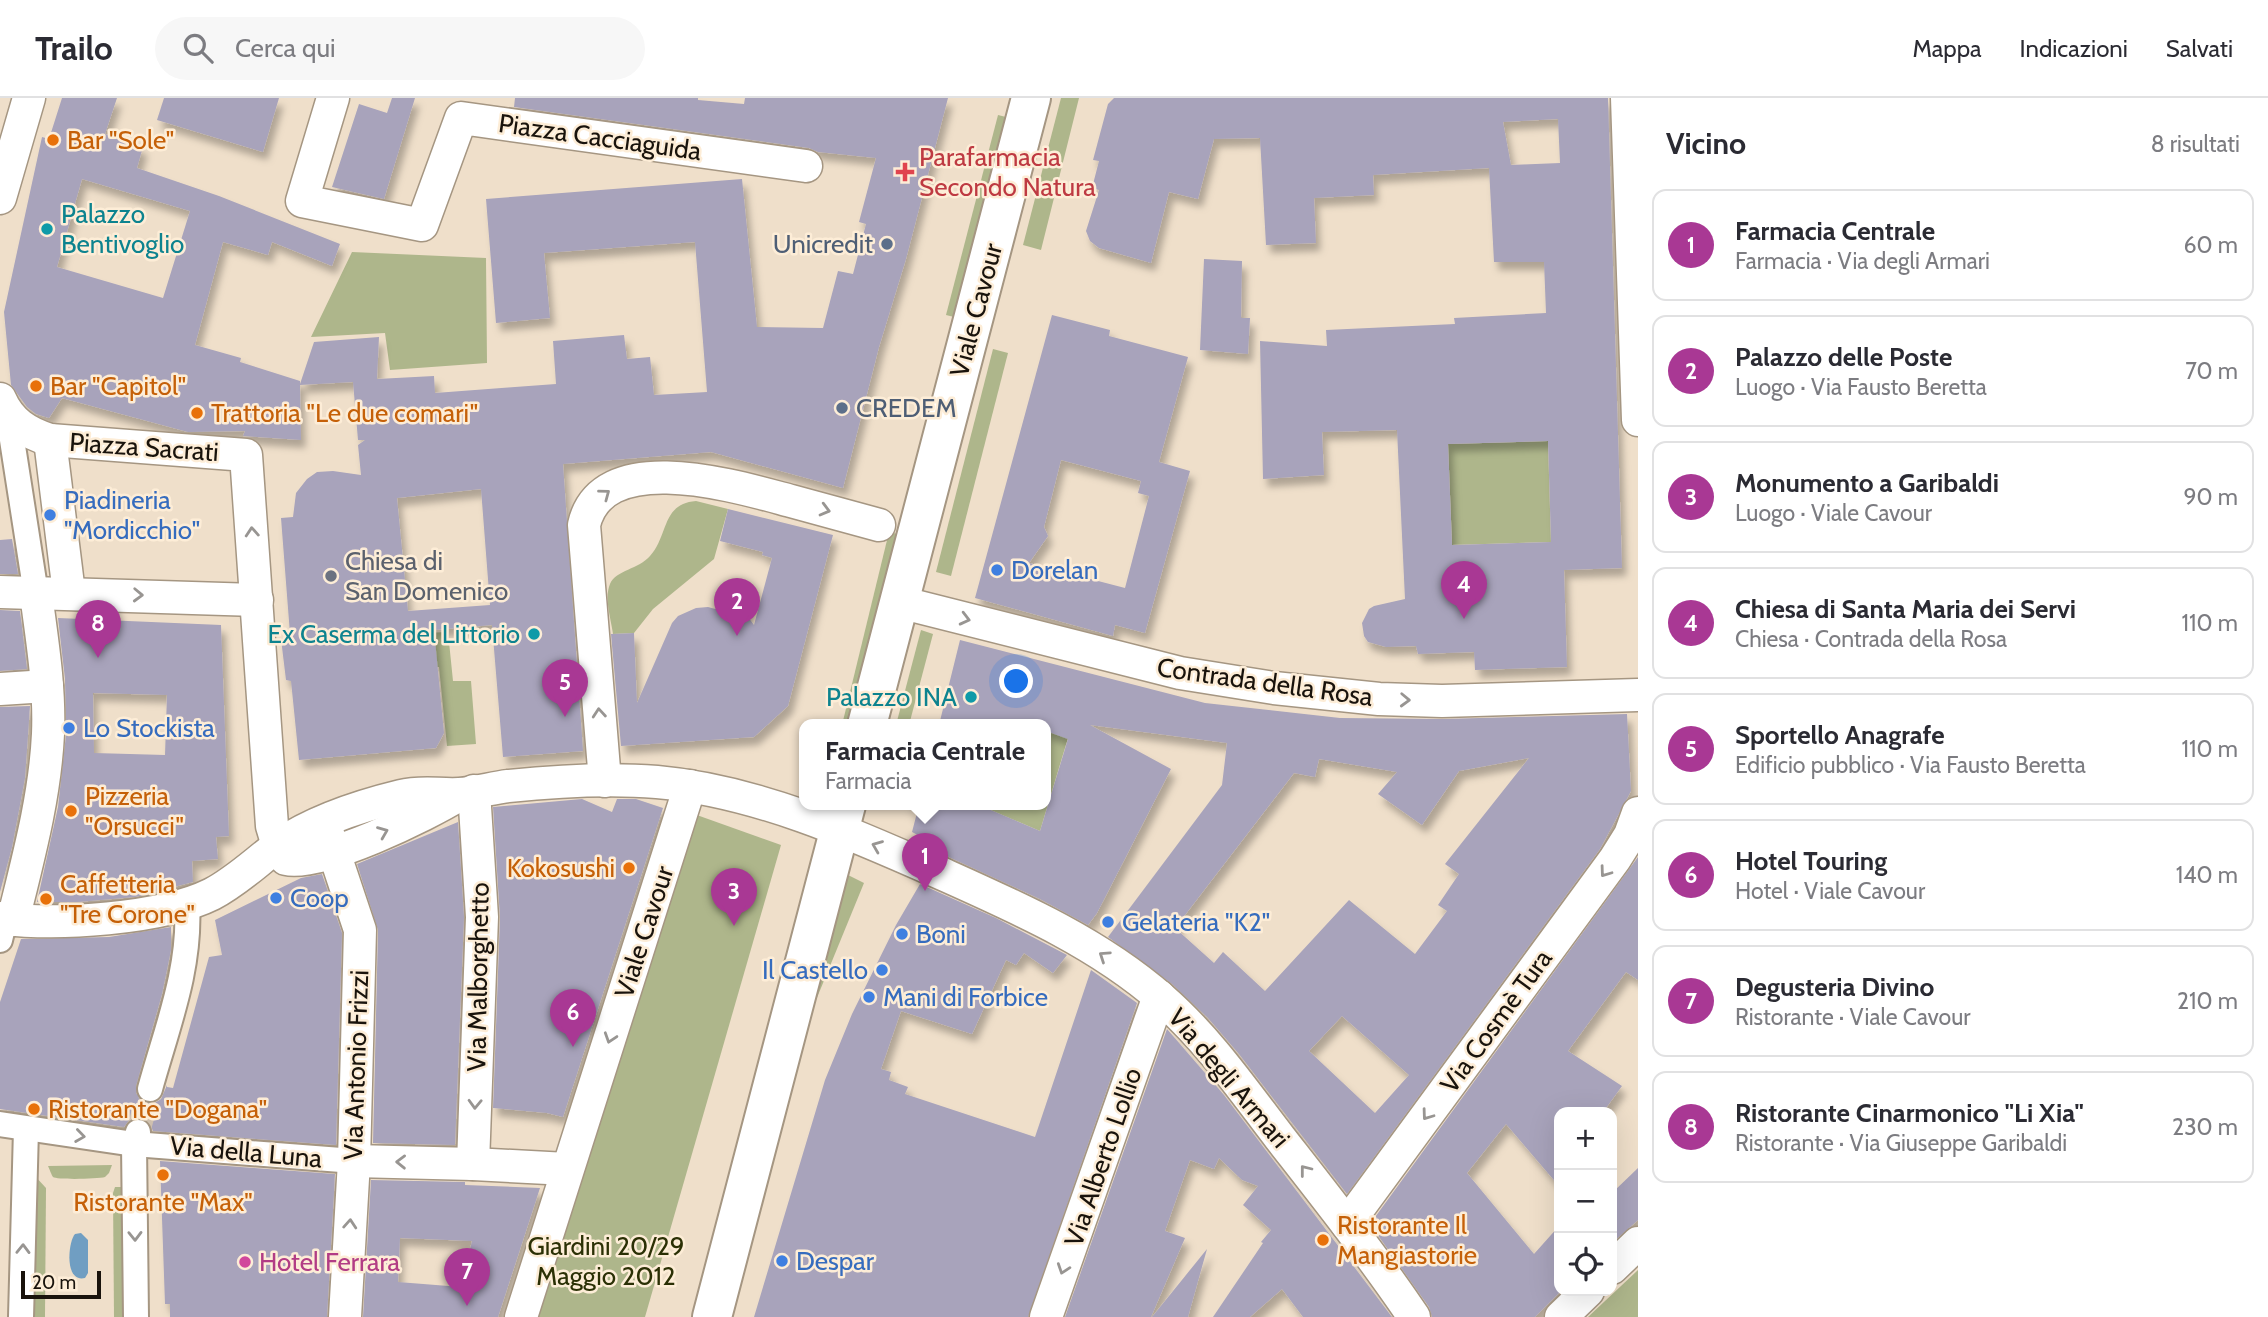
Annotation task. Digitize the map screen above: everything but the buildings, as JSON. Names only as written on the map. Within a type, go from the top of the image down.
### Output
[{"type":"street","points":[[0,198],[4,165],[29,98]]},
{"type":"street","name":"Piazza Cacciaguida","points":[[333,98],[302,201],[422,225],[461,118],[806,166]]},
{"type":"street","name":"Viale Cavour","points":[[869,719],[1031,98]]},
{"type":"street","points":[[1627,98],[1638,420]]},
{"type":"street","points":[[2,404],[29,433],[50,440]]},
{"type":"street","points":[[2,404],[36,594],[47,686],[48,732],[43,784],[5,924],[100,918],[187,904],[214,893],[240,877],[278,846],[327,820]]},
{"type":"street","name":"Piazza Sacrati","points":[[69,593],[50,440],[246,455],[270,803],[278,846]]},
{"type":"street","points":[[605,780],[584,525],[586,513],[594,502],[617,485],[631,481],[654,478],[707,480],[879,525]]},
{"type":"street","points":[[0,592],[257,600]]},
{"type":"street","name":"Contrada della Rosa","points":[[899,601],[1180,673],[1274,688],[1379,699],[1442,701],[1638,695]]},
{"type":"street","points":[[0,689],[47,686]]},
{"type":"street","name":"Via degli Armari","points":[[467,792],[540,783],[605,780],[657,782],[690,786],[799,809]]},
{"type":"street","name":"Viale Cavour","points":[[521,1317],[690,786]]},
{"type":"street","points":[[270,803],[286,820],[304,824],[327,820],[402,796],[426,792],[467,792]]},
{"type":"street","points":[[278,846],[290,860],[309,859],[435,810],[467,792]]},
{"type":"street","name":"Via Malborghetto","points":[[467,792],[482,917],[473,1164]]},
{"type":"street","name":"Via degli Armari","points":[[803,810],[843,818],[898,854],[1039,919],[1100,953],[1159,996],[1226,1068],[1347,1224],[1414,1317]]},
{"type":"street","name":"Via Cosmè Tura","points":[[1347,1224],[1615,859],[1630,835],[1638,813]]},
{"type":"street","points":[[712,1317],[843,818]]},
{"type":"street","name":"Via Antonio Frizzi","points":[[327,820],[360,930],[354,1161],[345,1317]]},
{"type":"street","points":[[150,1089],[184,969],[188,937],[187,904]]},
{"type":"street","name":"Via Alberto Lollio","points":[[1046,1317],[1159,996]]},
{"type":"street","points":[[0,1124],[26,1129],[21,1317]]},
{"type":"street","name":"Via della Luna","points":[[26,1129],[354,1161],[568,1169]]},
{"type":"street","points":[[136,1138],[136,1317]]},
{"type":"street","points":[[1617,1263],[1638,1243]]},
{"type":"street","points":[[1561,1317],[1583,1296]]},
{"type":"green space","points":[[1061,98],[1079,98],[1041,250],[1023,245]]},
{"type":"green space","points":[[998,115],[1014,119],[962,319],[946,315]]},
{"type":"green space","points":[[352,252],[486,258],[487,363],[390,370],[385,333],[311,337]]},
{"type":"green space","points":[[993,349],[1008,353],[951,576],[936,572]]},
{"type":"green space","points":[[1548,441],[1551,542],[1452,545],[1448,444]]},
{"type":"green space","points":[[696,501],[728,509],[714,559],[653,609],[634,633],[613,634],[608,590],[613,579],[650,556],[671,514],[685,503]]},
{"type":"green space","points":[[889,532],[902,535],[856,719],[843,719]]},
{"type":"green space","points":[[921,630],[933,634],[911,719],[898,719]]},
{"type":"green space","points":[[448,632],[453,681],[471,681],[476,744],[447,746],[439,667],[426,668],[423,633]]},
{"type":"green space","points":[[1051,733],[1068,738],[1051,794]]},
{"type":"green space","points":[[991,810],[1046,810],[1040,831]]},
{"type":"green space","name":"Giardini 20/29 Maggio 2012","points":[[694,814],[781,845],[645,1317],[531,1317]]},
{"type":"green space","points":[[848,875],[864,883],[814,1005]]},
{"type":"green space","points":[[112,1165],[105,1177],[78,1179],[53,1177],[48,1166]]},
{"type":"green space","points":[[34,1175],[46,1188],[45,1317],[34,1317]]},
{"type":"green space","points":[[115,1187],[123,1187],[124,1317],[114,1317]]},
{"type":"green space","points":[[1638,1270],[1638,1317],[1588,1317],[1610,1296],[1617,1296],[1617,1290]]},
{"type":"water","points":[[81,1233],[88,1240],[88,1273],[85,1278],[78,1278],[74,1274],[69,1261],[73,1238],[75,1234]]},
{"type":"tunnel","points":[[138,1132],[150,1089]]},
{"type":"place","name":"Bar \"Sole\"","points":[[53,140]]},
{"type":"place","name":"Parafarmacia Secondo Natura","points":[[905,172]]},
{"type":"place","name":"Palazzo Bentivoglio","points":[[47,229]]},
{"type":"place","name":"Unicredit","points":[[887,244]]},
{"type":"place","name":"Bar \"Capitol\"","points":[[36,386]]},
{"type":"place","name":"CREDEM","points":[[842,408]]},
{"type":"place","name":"Trattoria \"Le due comari\"","points":[[197,413]]},
{"type":"place","name":"Piadineria \"Mordicchio\"","points":[[50,515]]},
{"type":"place","name":"Dorelan","points":[[997,570]]},
{"type":"place","name":"Chiesa di San Domenico","points":[[331,576]]},
{"type":"place","name":"Chiesa di Santa Maria dei Servi","points":[[1464,619]]},
{"type":"place","name":"Ex Caserma del Littorio","points":[[534,634]]},
{"type":"place","name":"Palazzo delle Poste","points":[[737,636]]},
{"type":"place","name":"Ristorante Cinarmonico \"Li Xia\"","points":[[98,658]]},
{"type":"place","name":"Palazzo INA","points":[[971,697]]},
{"type":"place","name":"Sportello Anagrafe","points":[[565,717]]},
{"type":"place","name":"Lo Stockista","points":[[69,728]]},
{"type":"place","name":"Pizzeria \"Orsucci\"","points":[[71,811]]},
{"type":"place","name":"Kokosushi","points":[[629,868]]},
{"type":"place","name":"Farmacia Centrale","points":[[925,891]]},
{"type":"place","name":"Coop","points":[[276,898]]},
{"type":"place","name":"Caffetteria \"Tre Corone\"","points":[[46,899]]},
{"type":"place","name":"Gelateria \"K2\"","points":[[1108,922]]},
{"type":"place","name":"Monumento a Garibaldi","points":[[734,926]]},
{"type":"place","name":"Boni","points":[[902,934]]},
{"type":"place","name":"Il Castello","points":[[882,970]]},
{"type":"place","name":"Mani di Forbice","points":[[869,997]]},
{"type":"place","name":"Hotel Touring","points":[[573,1047]]},
{"type":"place","name":"Ristorante \"Dogana\"","points":[[34,1109]]},
{"type":"place","name":"Ristorante \"Max\"","points":[[163,1175]]},
{"type":"place","name":"Ristorante Il Mangiastorie","points":[[1323,1240]]},
{"type":"place","name":"Despar","points":[[782,1261]]},
{"type":"place","name":"Hotel Ferrara","points":[[245,1262]]},
{"type":"place","name":"Degusteria Divino","points":[[467,1306]]}]
